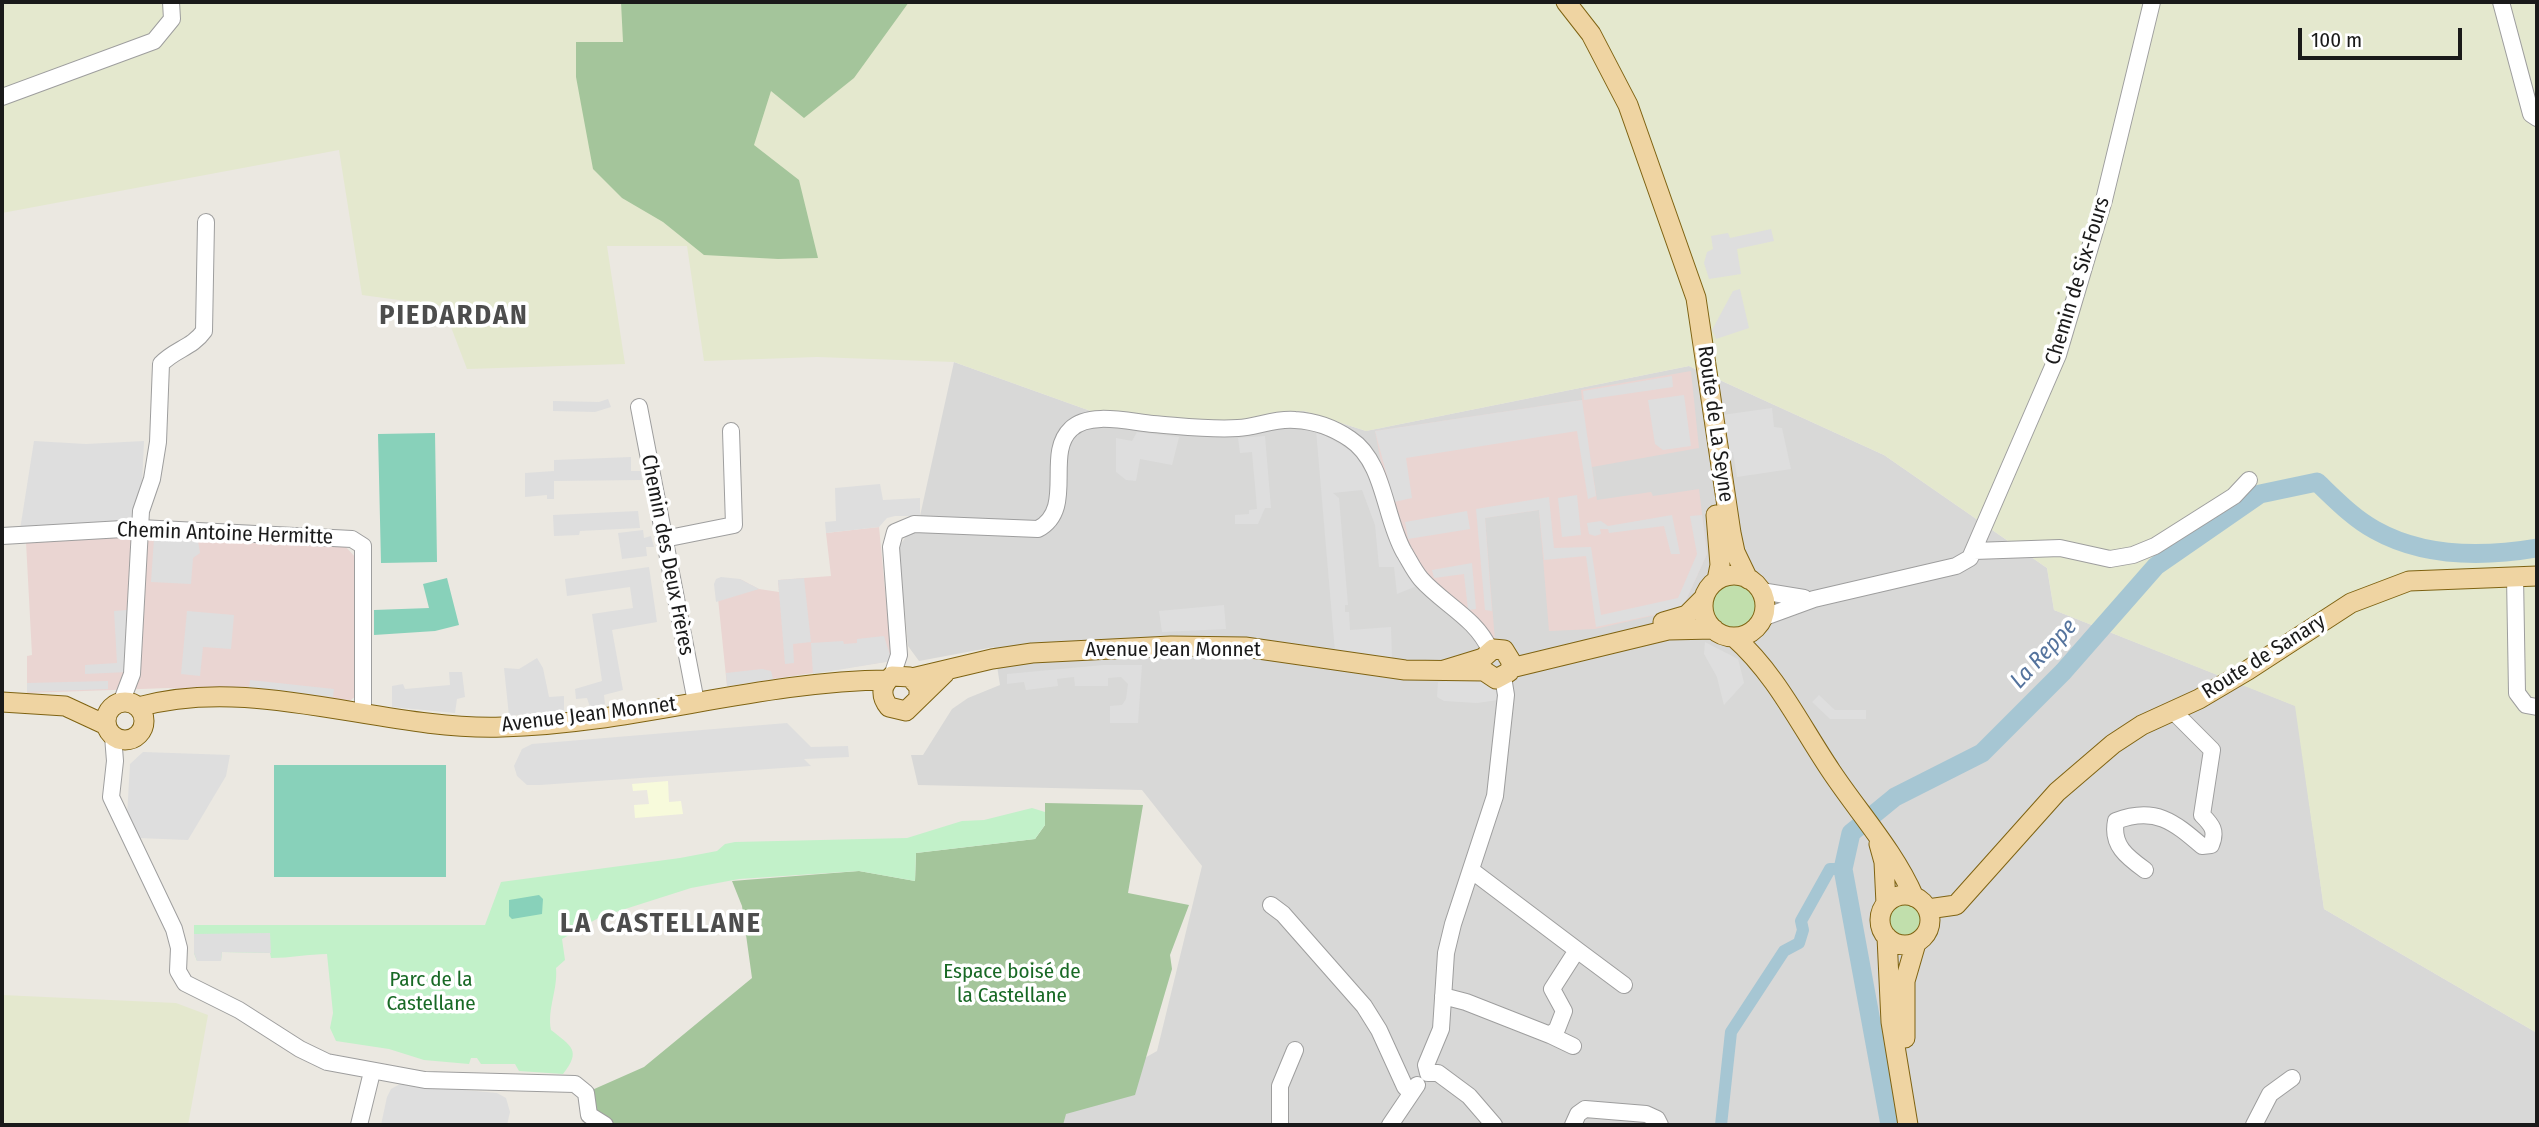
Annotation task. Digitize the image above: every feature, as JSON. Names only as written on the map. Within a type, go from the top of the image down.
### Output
[{"type":"main road","name":"Route de La Seyne","points":[[1566,3],[1591,34],[1628,105],[1674,229],[1696,298],[1735,552],[1754,585]]},
{"type":"main road","name":"Route de La Seyne","points":[[1685,269],[1718,534],[1720,565],[1717,580]]},
{"type":"main road","points":[[1767,671],[1759,623],[1764,610],[1754,585],[1737,575],[1717,580],[1703,599],[1704,615],[1714,629],[1734,637],[1767,671],[1855,807],[1899,866],[1921,903],[1922,936],[1908,965],[1903,999],[1908,1059],[1919,1125]]},
{"type":"main road","name":"Route de Sanary","points":[[1921,903],[1956,905],[2057,792],[2093,760],[2142,725],[2248,670],[2351,603],[2385,587],[2433,578],[2537,576]]},
{"type":"main road","name":"Avenue Jean Monnet","points":[[1496,663],[1534,651],[1675,619],[1687,615],[1703,599]]},
{"type":"main road","points":[[1734,637],[1759,623]]},
{"type":"main road","name":"Avenue Jean Monnet","points":[[125,715],[165,701],[192,696],[236,697],[363,714],[498,727],[549,724],[846,681],[897,681],[946,672],[992,659],[1032,653],[1195,646],[1245,647],[1395,669],[1444,670],[1496,663],[1668,630],[1714,629]]},
{"type":"main road","name":"Avenue Jean Monnet","points":[[919,698],[946,672]]},
{"type":"main road","points":[[897,681],[919,687],[919,698],[912,709],[900,712],[889,707],[897,681]]},
{"type":"main road","points":[[2,702],[53,704],[82,711],[125,715]]},
{"type":"main road","name":"Route de Sanary","points":[[1922,936],[1949,921],[1981,892],[2028,826]]},
{"type":"main road","points":[[1877,836],[1884,862],[1886,904],[1880,924],[1886,937],[1891,1022],[1908,1125]]},
{"type":"main road","points":[[1886,904],[1899,896],[1921,903]]},
{"type":"main road","points":[[1886,937],[1900,945],[1922,936]]},
{"type":"street","points":[[2,97],[153,41],[172,19],[171,2]]},
{"type":"street","name":"Chemin de Six-Fours","points":[[1972,555],[2058,355],[2104,200],[2152,2]]},
{"type":"street","points":[[2501,2],[2531,114],[2537,118]]},
{"type":"street","points":[[206,222],[204,331],[194,345],[173,352],[161,363],[158,442],[140,528],[125,715],[111,797],[174,929],[179,948],[178,971],[185,983],[239,1010],[300,1049],[327,1062],[425,1080],[575,1084],[586,1093],[589,1115],[605,1125]]},
{"type":"street","name":"Chemin des Deux Frères","points":[[639,407],[696,702]]},
{"type":"street","points":[[897,681],[899,655],[891,547],[895,532],[914,524],[1038,529],[1050,523],[1056,510],[1062,442],[1071,428],[1088,420],[1241,428],[1268,421],[1294,419],[1320,424],[1352,439],[1370,460],[1402,549],[1420,578],[1480,632],[1496,663],[1506,695],[1494,796],[1453,924],[1433,1068],[1411,1091],[1390,1125]]},
{"type":"street","points":[[664,539],[734,525],[731,431]]},
{"type":"street","points":[[1759,623],[1814,599],[1956,566],[1972,555],[2060,548],[2110,559],[2133,555],[2155,546],[2234,496],[2249,480]]},
{"type":"street","name":"Chemin Antoine Hermitte","points":[[2,536],[140,528],[352,539],[363,546],[366,604],[363,714]]},
{"type":"street","points":[[2515,576],[2517,693],[2526,705],[2537,707]]},
{"type":"street","points":[[1754,585],[1782,597],[1814,599]]},
{"type":"street","points":[[2145,870],[2117,844],[2114,831],[2116,821],[2126,817],[2169,818],[2202,846],[2211,845],[2215,837],[2212,825],[2202,816],[2212,750],[2173,711]]},
{"type":"street","points":[[1471,870],[1624,985]]},
{"type":"street","points":[[1271,905],[1283,914],[1364,1006],[1379,1030],[1405,1087],[1411,1091]]},
{"type":"street","points":[[1550,1035],[1557,1029],[1564,1011],[1552,989],[1577,950]]},
{"type":"street","points":[[1443,996],[1466,1002],[1573,1046]]},
{"type":"street","points":[[1280,1125],[1280,1086],[1294,1050]]},
{"type":"street","points":[[1433,1068],[1469,1096],[1494,1125]]},
{"type":"street","points":[[359,1125],[372,1072]]},
{"type":"street","points":[[2254,1125],[2270,1094],[2292,1077]]},
{"type":"street","points":[[1573,1125],[1578,1114],[1585,1109],[1646,1114],[1657,1119],[1660,1125]]},
{"type":"shaded area","points":[[2,2],[2537,2],[2537,1033],[2324,909],[2295,706],[2054,610],[2047,568],[1884,455],[1689,366],[1366,431],[1304,411],[1270,413],[1245,421],[1177,423],[1099,414],[954,362],[817,357],[704,361],[687,246],[607,246],[625,364],[467,369],[443,306],[362,295],[339,150],[2,213]]},
{"type":"shaded area","points":[[1771,229],[1774,241],[1737,249],[1741,274],[1709,279],[1704,263],[1707,252],[1713,249],[1711,236],[1728,233],[1730,238]]},
{"type":"shaded area","points":[[1740,289],[1749,328],[1716,339],[1712,330],[1733,291]]},
{"type":"shaded area","points":[[954,362],[1099,414],[1245,421],[1270,413],[1304,411],[1366,431],[1689,366],[1884,455],[2047,568],[2054,610],[2296,706],[2324,909],[2537,1033],[2537,1125],[1058,1125],[1062,1105],[1157,1051],[1202,866],[1142,790],[918,785],[911,755],[923,755],[952,709],[968,698],[1000,685],[994,647],[919,661],[908,646],[898,548],[920,516]]},
{"type":"shaded area","points":[[1691,371],[1699,448],[1592,467],[1597,500],[1651,492],[1653,496],[1699,489],[1707,554],[1682,609],[1595,629],[1549,631],[1539,510],[1485,518],[1495,641],[1481,624],[1424,572],[1408,545],[1382,467],[1375,431],[1582,400],[1581,390]]},
{"type":"shaded area","points":[[1672,376],[1673,387],[1584,400],[1583,391]]},
{"type":"shaded area","points":[[1684,395],[1691,446],[1663,450],[1655,444],[1648,400]]},
{"type":"shaded area","points":[[608,399],[611,407],[595,412],[553,411],[553,401],[599,402]]},
{"type":"shaded area","points":[[1582,400],[1596,496],[1588,499],[1577,431],[1406,458],[1412,498],[1394,502],[1375,431]]},
{"type":"shaded area","points":[[1772,408],[1774,427],[1782,428],[1791,469],[1737,477],[1733,452],[1727,452],[1722,415]]},
{"type":"shaded area","points":[[1316,430],[1353,452],[1366,469],[1403,568],[1417,586],[1397,594],[1394,567],[1379,567],[1375,525],[1362,490],[1333,493],[1339,498],[1348,605],[1345,605],[1345,612],[1349,612],[1350,630],[1391,627],[1392,658],[1335,652]]},
{"type":"shaded area","points":[[1137,432],[1179,437],[1172,465],[1140,459],[1136,481],[1126,480],[1116,472],[1116,438],[1132,441]]},
{"type":"shaded area","points":[[1265,436],[1271,508],[1265,508],[1258,524],[1235,524],[1235,515],[1249,514],[1249,510],[1257,509],[1252,452],[1240,453],[1238,438]]},
{"type":"shaded area","points":[[34,441],[86,444],[144,441],[140,528],[19,536]]},
{"type":"shaded area","points":[[631,457],[631,471],[641,471],[642,480],[554,481],[554,499],[547,499],[547,495],[525,497],[525,473],[554,471],[554,460]]},
{"type":"shaded area","points":[[880,484],[883,500],[920,498],[920,516],[895,516],[887,518],[879,527],[826,533],[825,522],[836,521],[835,488]]},
{"type":"shaded area","points":[[1577,495],[1581,535],[1562,537],[1558,498]]},
{"type":"shaded area","points":[[1549,497],[1554,548],[1591,547],[1601,615],[1678,598],[1697,554],[1690,516],[1702,515],[1707,554],[1682,609],[1596,627],[1586,556],[1544,560],[1539,510],[1485,518],[1492,611],[1485,610],[1476,509]]},
{"type":"shaded area","points":[[638,511],[640,528],[580,531],[579,535],[554,536],[553,515]]},
{"type":"shaded area","points":[[1467,511],[1470,529],[1408,539],[1405,522]]},
{"type":"shaded area","points":[[1672,515],[1680,554],[1671,554],[1664,526],[1609,533],[1608,529],[1600,529],[1601,534],[1595,536],[1589,534],[1587,523],[1601,521],[1608,526]]},
{"type":"shaded area","points":[[879,527],[892,661],[727,686],[716,579],[740,579],[759,589],[779,592],[778,580],[831,576],[826,533]]},
{"type":"shaded area","points":[[643,530],[644,538],[651,536],[654,547],[646,547],[647,556],[622,559],[618,533]]},
{"type":"shaded area","points":[[85,537],[345,546],[356,558],[358,695],[349,701],[169,688],[27,693],[27,656],[32,655],[26,542]]},
{"type":"shaded area","points":[[154,538],[198,541],[200,553],[193,558],[191,584],[151,582]]},
{"type":"shaded area","points":[[1472,563],[1476,609],[1468,610],[1464,574],[1434,578],[1432,570]]},
{"type":"shaded area","points":[[649,567],[657,622],[612,630],[623,690],[604,695],[605,704],[590,707],[587,698],[576,699],[575,689],[602,681],[592,614],[633,608],[630,587],[567,596],[565,579]]},
{"type":"shaded area","points":[[804,578],[811,642],[793,644],[794,663],[785,664],[778,580]]},
{"type":"shaded area","points":[[716,579],[740,579],[759,589],[716,602],[714,584]]},
{"type":"shaded area","points":[[1224,605],[1226,629],[1162,632],[1159,611]]},
{"type":"shaded area","points":[[127,610],[128,672],[85,674],[85,665],[117,663],[114,611]]},
{"type":"shaded area","points":[[187,611],[234,615],[231,649],[203,647],[200,676],[181,674]]},
{"type":"shaded area","points":[[884,636],[892,661],[813,674],[811,643],[857,643],[857,639]]},
{"type":"shaded area","points":[[1705,642],[1738,659],[1744,683],[1724,705],[1717,677],[1704,654]]},
{"type":"shaded area","points":[[537,658],[543,668],[549,697],[564,696],[564,710],[509,716],[504,668],[519,669]]},
{"type":"shaded area","points":[[1103,665],[1142,665],[1138,723],[1110,723],[1110,706],[1122,705],[1126,699],[1128,684],[1121,677],[1108,678],[1108,686],[1075,686],[1074,677],[1057,679],[1058,686],[1026,690],[1024,682],[1007,684],[1007,674]]},
{"type":"shaded area","points":[[762,669],[771,671],[773,679],[727,686],[726,673]]},
{"type":"shaded area","points":[[449,672],[462,672],[465,697],[457,699],[455,713],[392,707],[392,686],[403,684],[405,689],[450,685]]},
{"type":"shaded area","points":[[1468,679],[1480,681],[1496,690],[1498,700],[1477,703],[1444,701],[1437,697],[1438,682]]},
{"type":"shaded area","points":[[250,680],[334,689],[333,697],[249,688]]},
{"type":"shaded area","points":[[108,681],[108,689],[27,692],[27,683]]},
{"type":"shaded area","points":[[1819,695],[1835,710],[1866,710],[1866,719],[1830,719],[1812,702]]},
{"type":"shaded area","points":[[787,723],[811,747],[848,746],[849,757],[804,759],[811,766],[540,785],[527,785],[517,776],[514,766],[522,749],[532,744]]},
{"type":"shaded area","points":[[143,752],[230,755],[226,776],[188,840],[138,838],[127,816],[130,764]]},
{"type":"shaded area","points":[[668,781],[669,802],[681,801],[683,814],[635,818],[634,805],[649,804],[647,790],[633,791],[632,784]]},
{"type":"shaded area","points":[[270,933],[271,953],[222,952],[221,961],[197,961],[194,953],[194,934]]},
{"type":"shaded area","points":[[2,995],[176,1003],[208,1015],[188,1125],[2,1125]]},
{"type":"shaded area","points":[[400,1084],[497,1093],[506,1098],[510,1112],[507,1125],[381,1125],[387,1097],[391,1089]]},
{"type":"green space","points":[[621,2],[909,2],[854,78],[804,118],[771,91],[754,145],[799,180],[818,258],[704,255],[663,222],[622,198],[593,169],[576,77],[576,42],[623,42]]},
{"type":"green space","points":[[435,433],[437,562],[381,563],[378,434]]},
{"type":"green space","points":[[1728,576],[1740,576],[1759,589],[1764,606],[1762,618],[1751,631],[1740,636],[1728,636],[1709,623],[1704,612],[1704,600],[1717,581]]},
{"type":"green space","points":[[447,578],[459,625],[435,631],[374,635],[374,610],[429,608],[423,584]]},
{"type":"green space","points":[[274,765],[446,765],[446,877],[274,877]]},
{"type":"green space","name":"Espace boisé de la Castellane","points":[[1045,803],[1143,805],[1128,893],[1189,905],[1170,955],[1172,969],[1135,1095],[1066,1114],[1063,1125],[608,1125],[589,1108],[592,1090],[644,1067],[752,978],[742,906],[732,881],[859,871],[915,881],[916,853],[1035,839],[1045,825]]},
{"type":"green space","name":"Parc de la Castellane","points":[[1032,808],[1045,812],[1045,825],[1035,839],[916,853],[915,881],[859,871],[739,879],[691,888],[600,917],[562,939],[565,960],[556,968],[550,1022],[551,1030],[572,1049],[572,1059],[563,1074],[519,1071],[515,1064],[481,1064],[477,1058],[471,1058],[469,1064],[424,1060],[389,1049],[336,1041],[330,1028],[333,1013],[327,954],[271,958],[270,953],[222,952],[221,961],[197,961],[194,953],[194,925],[485,925],[501,882],[680,858],[717,851],[725,844],[735,842],[907,838],[962,821],[984,820]]},
{"type":"green space","points":[[539,895],[543,899],[542,914],[512,919],[509,916],[509,900]]},
{"type":"green space","points":[[1905,896],[1914,897],[1922,903],[1928,911],[1928,929],[1922,937],[1914,943],[1905,944],[1896,943],[1888,937],[1882,929],[1881,920],[1882,911],[1888,903],[1896,897]]},
{"type":"waterway","name":"La Reppe","points":[[1890,1125],[1843,869],[1851,833],[1895,797],[1982,753],[2063,672],[2156,566],[2260,494],[2317,482],[2344,508],[2367,525],[2413,545],[2433,550],[2475,553],[2537,548]]},
{"type":"waterway","points":[[1721,1125],[1731,1032],[1784,951],[1799,943],[1803,930],[1801,921],[1830,869],[1843,869]]},
{"type":"district","name":"PIEDARDAN","points":[[454,316]]},
{"type":"district","name":"LA CASTELLANE","points":[[661,924]]}]
